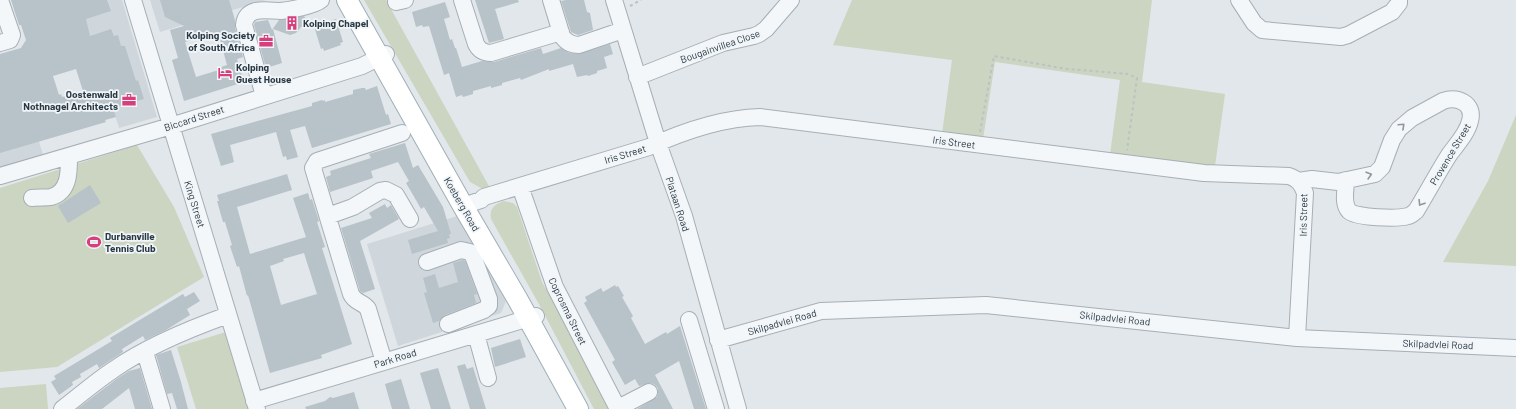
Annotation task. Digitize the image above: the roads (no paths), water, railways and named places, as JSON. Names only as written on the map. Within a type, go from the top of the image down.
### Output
[{"type":"main road","name":"Koeberg Road","points":[[347,0],[382,56],[585,409]]},
{"type":"main road","name":"Koeberg Road","points":[[354,0],[382,56]]},
{"type":"main road","name":"Koeberg Road","points":[[532,317],[578,409]]},
{"type":"street","points":[[0,0],[12,35],[10,40],[0,43]]},
{"type":"street","name":"King Street","points":[[133,0],[256,405]]},
{"type":"street","points":[[264,96],[244,25],[244,20],[251,13],[259,10],[264,9],[282,11],[316,4],[320,0]]},
{"type":"street","points":[[462,0],[476,44],[485,52],[491,53],[561,32]]},
{"type":"street","points":[[551,0],[565,40],[575,45],[623,30]]},
{"type":"street","name":"Plataan Road","points":[[614,0],[658,143],[684,216],[738,409]]},
{"type":"street","name":"Bougainvillea Close","points":[[637,76],[723,43],[759,34],[766,29],[791,0]]},
{"type":"street","points":[[1239,0],[1254,23],[1262,30],[1334,37],[1348,35],[1396,6]]},
{"type":"street","name":"Biccard Street","points":[[0,176],[171,126],[362,66],[382,56]]},
{"type":"street","name":"Provence Street","points":[[1298,181],[1312,179],[1338,182],[1346,180],[1370,175],[1379,171],[1386,160],[1395,134],[1403,124],[1450,99],[1461,101],[1468,107],[1471,115],[1468,127],[1443,165],[1418,208],[1412,214],[1402,217],[1387,217],[1365,216],[1353,213],[1348,210],[1345,201],[1346,180]]},
{"type":"street","name":"Iris Street","points":[[467,205],[481,200],[484,197],[649,147],[666,139],[722,122],[735,119],[760,117],[1204,173],[1283,175],[1289,176],[1298,181],[1303,188],[1305,198],[1298,338]]},
{"type":"street","points":[[384,362],[368,309],[364,305],[354,300],[314,170],[315,163],[402,133]]},
{"type":"street","points":[[32,198],[51,197],[60,191],[69,176],[69,156]]},
{"type":"street","name":"Coprosma Street","points":[[520,186],[554,288],[618,409]]},
{"type":"street","points":[[328,216],[353,207],[380,191],[386,190],[396,195],[410,220]]},
{"type":"street","points":[[427,262],[461,250],[467,250],[472,254],[490,302],[487,308],[448,324]]},
{"type":"street","name":"Skilpadvlei Road","points":[[718,340],[821,311],[986,305],[1298,338],[1516,348]]},
{"type":"street","points":[[475,314],[488,378]]},
{"type":"street","points":[[62,409],[114,369],[192,328],[228,315]]},
{"type":"street","name":"Park Road","points":[[256,405],[384,362],[532,317]]},
{"type":"street","points":[[689,320],[716,409]]},
{"type":"street","points":[[145,352],[162,409]]},
{"type":"street","points":[[618,409],[649,392]]},
{"type":"place","name":"Kolping Chapel","points":[[292,23]]},
{"type":"place","name":"Kolping Society of South Africa","points":[[266,41]]},
{"type":"place","name":"Kolping Guest House","points":[[225,73]]},
{"type":"place","name":"Oostenwald Nothnagel Architects","points":[[129,100]]},
{"type":"place","name":"Durbanville Tennis Club","points":[[94,242]]}]
